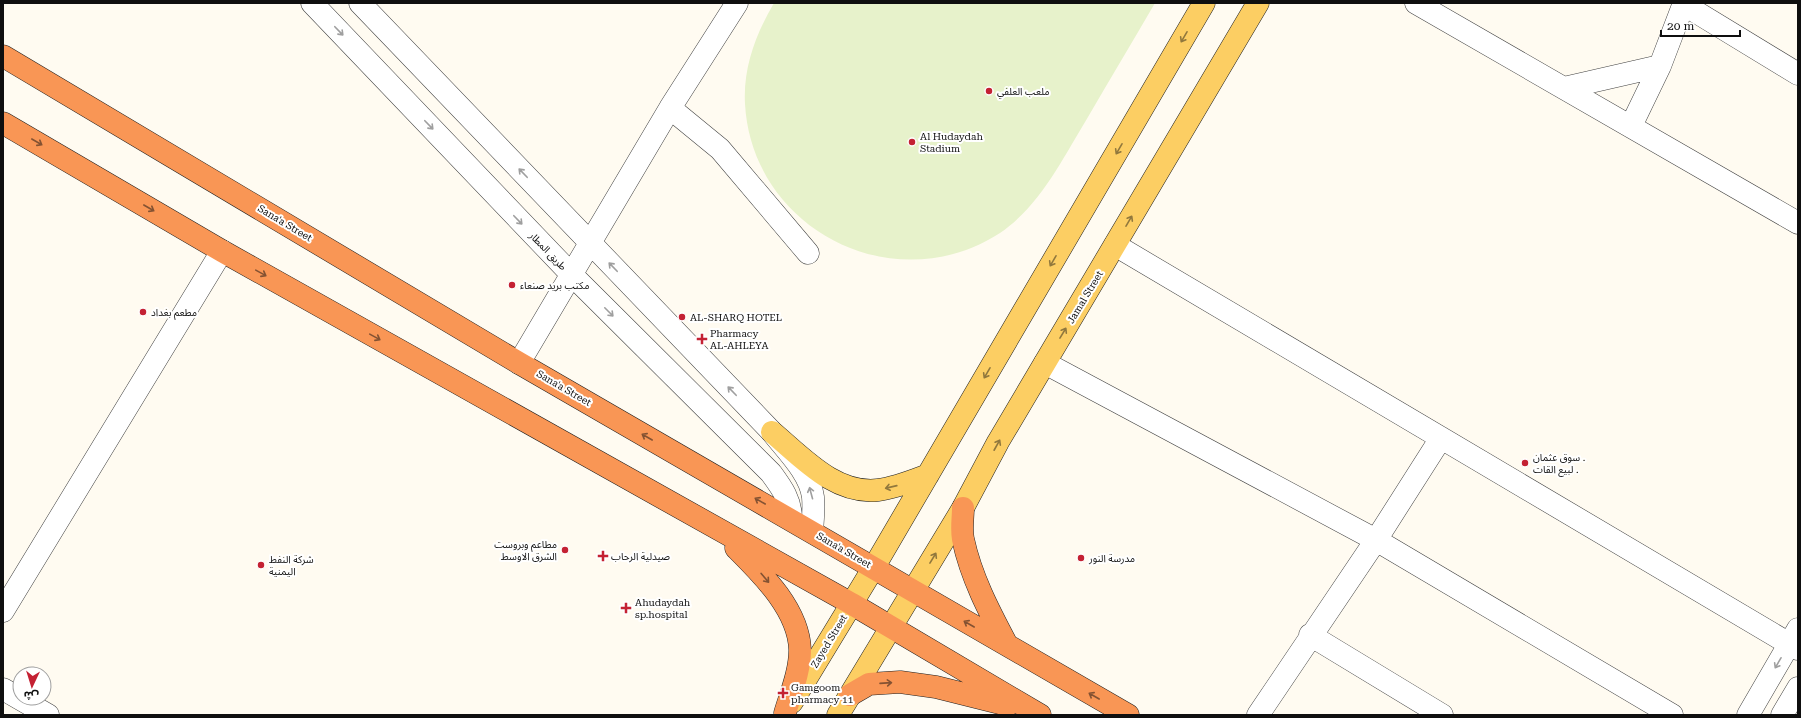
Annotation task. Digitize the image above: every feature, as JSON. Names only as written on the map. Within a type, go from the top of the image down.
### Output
[{"type":"highway","name":"Sana'a Street","points":[[3,56],[519,363],[1128,715]]},
{"type":"highway","points":[[3,123],[222,251],[852,604],[1036,713]]},
{"type":"highway","points":[[963,508],[963,538],[971,568],[978,589],[1007,645]]},
{"type":"highway","points":[[719,530],[766,578],[793,619],[800,649],[797,670],[785,714]]},
{"type":"highway","points":[[850,695],[869,684],[900,682],[936,686],[1036,713]]},
{"type":"main road","points":[[874,567],[1204,3]]},
{"type":"main road","name":"Jamal Street","points":[[913,592],[963,508],[998,442],[1258,3]]},
{"type":"main road","points":[[772,432],[824,475],[849,488],[878,490],[909,483],[928,475]]},
{"type":"main road","name":"Zayed Street","points":[[785,714],[874,567]]},
{"type":"main road","points":[[838,715],[913,592]]},
{"type":"street","name":"طريق المطار","points":[[312,3],[572,275],[771,473],[784,491],[791,507],[791,519]]},
{"type":"street","points":[[360,3],[772,432],[797,464],[808,482],[813,496],[812,531]]},
{"type":"street","points":[[519,363],[670,108],[737,3]]},
{"type":"street","points":[[1416,3],[1798,223]]},
{"type":"street","points":[[1631,126],[1660,66],[1683,3],[1798,74]]},
{"type":"street","points":[[1564,88],[1660,66]]},
{"type":"street","points":[[670,108],[720,149],[808,253]]},
{"type":"street","points":[[1115,245],[1442,438],[1795,641],[1748,715]]},
{"type":"street","points":[[3,611],[222,251]]},
{"type":"street","points":[[1045,363],[1376,540],[1672,715]]},
{"type":"street","points":[[1258,715],[1376,540],[1442,438]]},
{"type":"street","points":[[1310,636],[1442,715]]},
{"type":"street","points":[[1782,715],[1798,688]]},
{"type":"street","points":[[3,689],[48,715]]},
{"type":"green space","name":"Al Hudaydah Stadium","points":[[774,3],[1155,3],[1060,165],[1039,195],[1027,209],[1000,233],[959,252],[916,260],[875,255],[835,241],[801,218],[773,187],[754,148],[745,104],[745,90],[746,77],[756,39]]},
{"type":"place","name":"ملعب العلفي","points":[[989,91]]},
{"type":"place","name":"Al Hudaydah Stadium","points":[[912,142]]},
{"type":"place","name":"مكتب بريد صنعاء","points":[[512,285]]},
{"type":"place","name":"مطعم بغداد","points":[[143,312]]},
{"type":"place","name":"AL-SHARQ HOTEL","points":[[682,317]]},
{"type":"place","name":"Pharmacy AL-AHLEYA","points":[[702,339]]},
{"type":"place","name":"سوق عثمان . لبيع القات .","points":[[1525,463]]},
{"type":"place","name":"مطاعم وبروست الشرق الاوسط","points":[[565,550]]},
{"type":"place","name":"صيدلية الرحاب","points":[[603,556]]},
{"type":"place","name":"مدرسة النور","points":[[1081,558]]},
{"type":"place","name":"شركة النفط اليمنية","points":[[261,565]]},
{"type":"place","name":"Ahudaydah sp.hospital","points":[[626,608]]},
{"type":"place","name":"Gamgoom pharmacy 11","points":[[783,693]]}]
